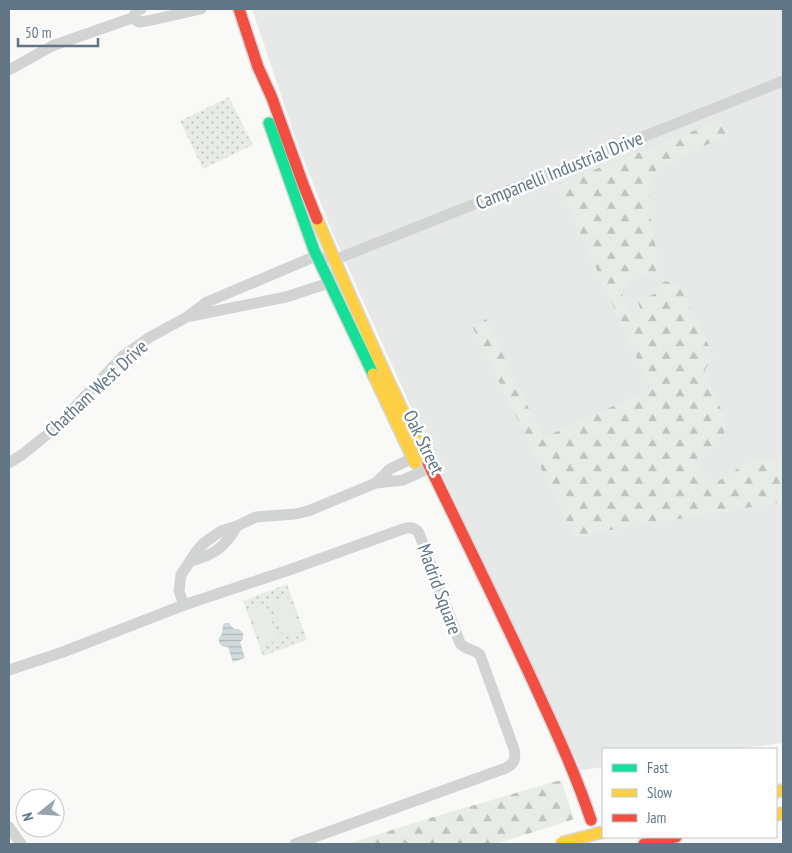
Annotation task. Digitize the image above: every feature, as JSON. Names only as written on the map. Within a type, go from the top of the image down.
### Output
[{"type":"main road","name":"Oak Street","points":[[239,9],[258,67],[272,98],[291,153],[334,260],[418,456]]},
{"type":"main road","name":"Oak Street","points":[[258,67],[268,121],[284,171],[316,256],[425,470],[500,611],[580,787],[590,820],[602,844]]},
{"type":"main road","points":[[559,844],[602,832]]},
{"type":"main road","points":[[644,844],[671,838]]},
{"type":"street","points":[[9,70],[58,44],[132,18],[141,9]]},
{"type":"street","points":[[132,18],[139,22],[147,21],[202,9]]},
{"type":"street","name":"Campanelli Industrial Drive","points":[[334,260],[783,81]]},
{"type":"street","points":[[316,256],[334,260],[329,284]]},
{"type":"street","name":"Chatham West Drive","points":[[9,463],[54,429],[124,356],[150,337],[187,317],[207,302],[316,256]]},
{"type":"street","name":"Chatham West Drive","points":[[187,317],[286,297],[329,284]]},
{"type":"street","points":[[376,483],[390,469],[418,456]]},
{"type":"street","points":[[184,605],[179,591],[179,582],[185,567],[204,543],[221,531],[256,517],[308,511],[376,483],[403,480],[425,470]]},
{"type":"street","name":"Madrid Square","points":[[9,670],[63,652],[184,605],[411,527],[415,529],[420,533],[460,643],[463,647],[480,655],[516,755],[512,764],[294,844]]},
{"type":"street","points":[[9,827],[21,844]]},
{"type":"shaded area","points":[[252,9],[783,9],[783,743],[743,748],[602,748],[602,767],[581,770],[428,445],[332,232],[296,140]]},
{"type":"shaded area","points":[[225,623],[229,623],[234,629],[239,629],[243,633],[243,639],[240,642],[245,658],[233,662],[228,647],[222,646],[219,643]]},
{"type":"green space","points":[[229,97],[253,145],[203,169],[180,121]]},
{"type":"green space","points":[[721,120],[727,136],[687,153],[661,168],[650,183],[648,208],[659,273],[641,275],[633,279],[622,294],[631,315],[641,311],[638,302],[656,293],[656,286],[666,281],[681,288],[713,355],[705,370],[726,420],[724,433],[717,444],[695,460],[709,486],[733,473],[741,465],[754,459],[783,460],[783,502],[574,536],[472,326],[486,319],[543,438],[651,389],[558,184]]},
{"type":"green space","points":[[287,584],[307,640],[263,656],[243,601]]},
{"type":"green space","points":[[287,596],[301,632],[284,638],[271,602]]},
{"type":"green space","points":[[265,604],[279,640],[262,646],[249,610]]},
{"type":"green space","points":[[561,780],[574,819],[496,844],[348,844],[423,820]]},
{"type":"traffic: fast","points":[[269,123],[314,250],[373,374]]},
{"type":"traffic: slow","points":[[317,219],[371,342],[428,463]]},
{"type":"traffic: slow","points":[[373,374],[415,463]]},
{"type":"traffic: slow","points":[[777,792],[783,790]]},
{"type":"traffic: slow","points":[[777,815],[783,813]]},
{"type":"traffic: slow","points":[[561,843],[602,832]]},
{"type":"traffic: jam","points":[[239,9],[258,67],[272,98],[317,219]]},
{"type":"traffic: jam","points":[[428,463],[546,709],[570,764],[591,820]]},
{"type":"traffic: jam","points":[[644,844],[671,838]]}]
